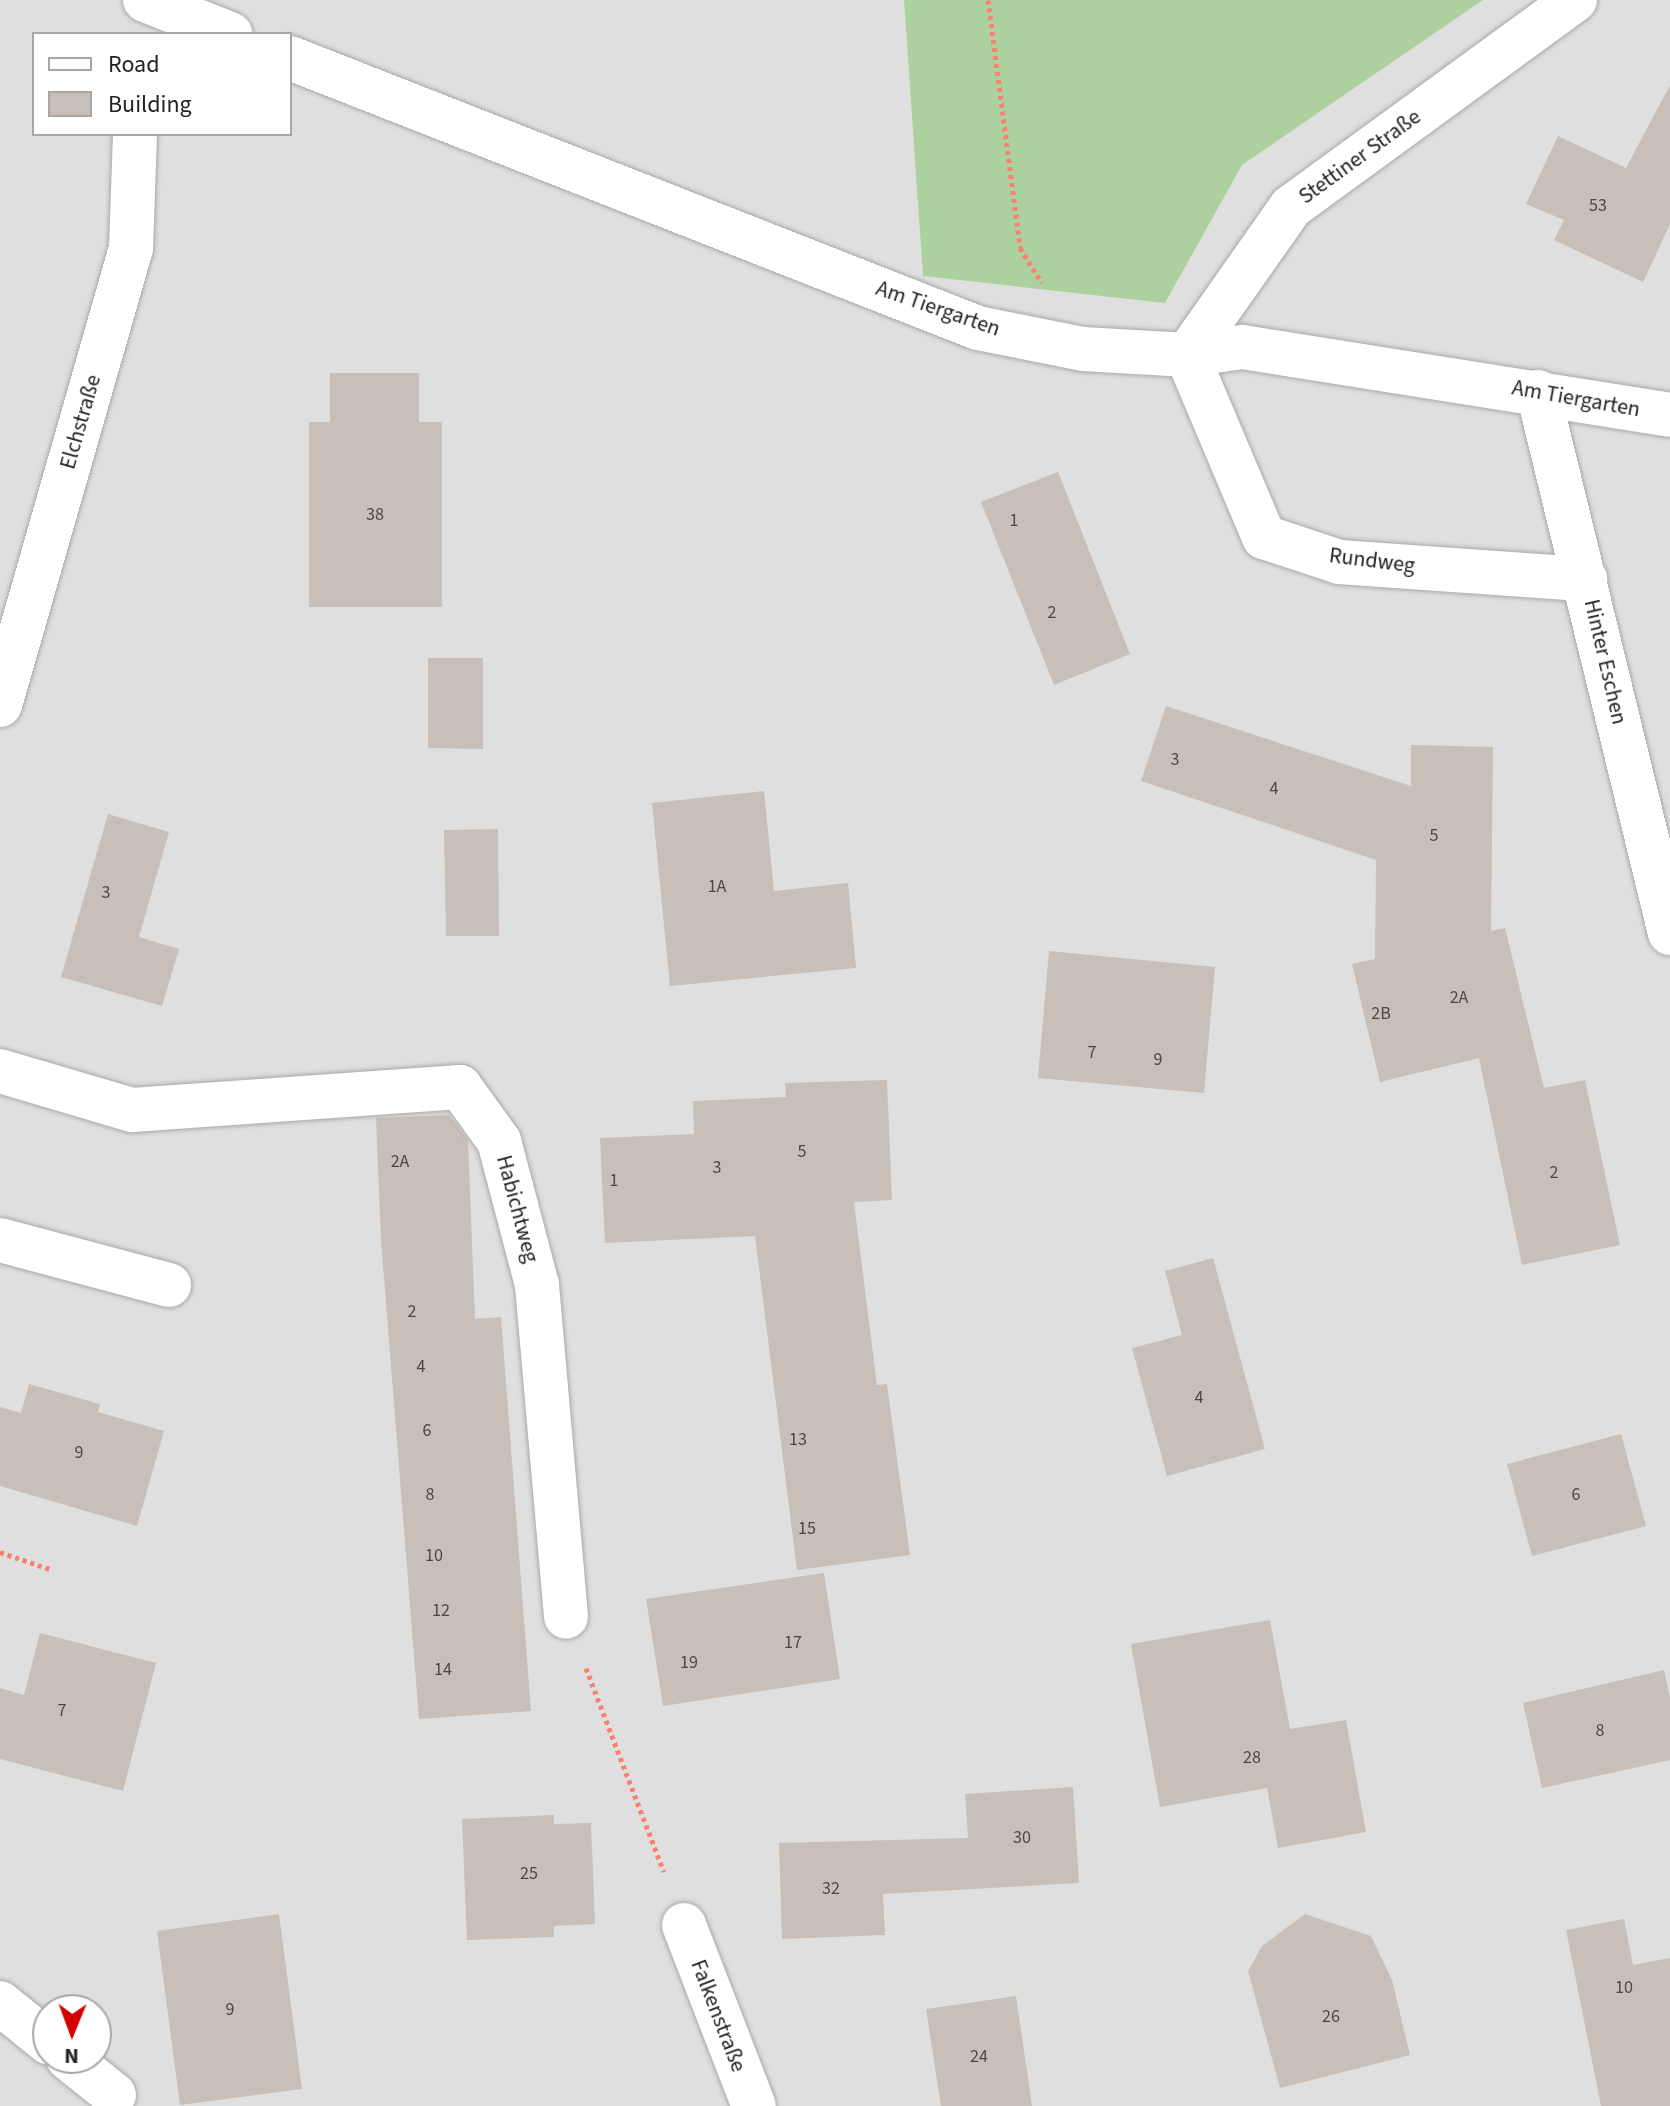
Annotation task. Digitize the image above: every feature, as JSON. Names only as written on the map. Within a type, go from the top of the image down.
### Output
[{"type":"street","points":[[139,32],[142,0],[225,32]]},
{"type":"street","name":"Stettiner Straße","points":[[1187,355],[1291,207],[1575,0]]},
{"type":"street","name":"Am Tiergarten","points":[[292,59],[978,328],[1083,349],[1187,355],[1242,347],[1670,415]]},
{"type":"street","name":"Elchstraße","points":[[0,705],[131,249],[135,136]]},
{"type":"street","name":"Rundweg","points":[[1187,355],[1264,537],[1339,562],[1585,579]]},
{"type":"street","name":"Hinter Eschen","points":[[1538,392],[1670,933]]},
{"type":"street","name":"Habichtweg","points":[[0,1071],[132,1110],[460,1087],[499,1141],[537,1285],[566,1617]]},
{"type":"street","points":[[0,1240],[169,1285]]},
{"type":"street","name":"Falkenstraße","points":[[684,1925],[754,2106]]},
{"type":"street","points":[[0,2003],[32,2029]]},
{"type":"street","points":[[88,2074],[114,2095]]},
{"type":"path","points":[[988,0],[1020,248],[1083,349]]},
{"type":"path","points":[[0,1552],[50,1569]]},
{"type":"path","points":[[566,1617],[684,1925]]},
{"type":"shaded area","points":[[0,0],[1670,0],[1670,2106],[0,2106]]},
{"type":"green space","points":[[904,0],[1483,0],[1242,165],[1165,303],[923,276]]},
{"type":"building","points":[[1670,85],[1670,224],[1643,282],[1554,240],[1564,220],[1526,204],[1558,136],[1626,168]]},
{"type":"building","points":[[330,373],[419,373],[419,422],[442,422],[442,607],[309,607],[309,422],[330,422]]},
{"type":"building","points":[[1058,472],[1130,654],[1054,685],[981,502]]},
{"type":"building","points":[[428,658],[483,658],[483,749],[428,748]]},
{"type":"building","points":[[1166,706],[1411,786],[1411,745],[1493,747],[1491,931],[1505,928],[1544,1088],[1585,1080],[1620,1245],[1522,1265],[1479,1058],[1380,1082],[1352,964],[1375,959],[1376,860],[1141,781]]},
{"type":"building","points":[[764,791],[774,891],[848,883],[856,968],[670,986],[652,803]]},
{"type":"building","points":[[108,814],[169,832],[139,937],[179,949],[162,1006],[61,977]]},
{"type":"building","points":[[498,829],[499,936],[446,936],[444,830]]},
{"type":"building","points":[[1049,951],[1215,967],[1204,1093],[1038,1078]]},
{"type":"building","points":[[887,1080],[892,1200],[854,1202],[877,1385],[887,1384],[910,1555],[797,1570],[755,1236],[605,1243],[600,1138],[694,1134],[693,1101],[786,1097],[785,1083]]},
{"type":"building","points":[[449,1115],[468,1140],[475,1319],[501,1317],[531,1711],[419,1719],[381,1240],[376,1118]]},
{"type":"building","points":[[1213,1258],[1265,1449],[1167,1476],[1132,1348],[1182,1335],[1165,1271]]},
{"type":"building","points":[[29,1384],[100,1404],[98,1412],[164,1431],[137,1526],[0,1486],[0,1407],[21,1413]]},
{"type":"building","points":[[1621,1434],[1646,1526],[1532,1556],[1507,1464]]},
{"type":"building","points":[[824,1573],[840,1679],[663,1706],[646,1599]]},
{"type":"building","points":[[1270,1620],[1290,1729],[1346,1720],[1366,1832],[1278,1848],[1267,1788],[1160,1807],[1131,1644]]},
{"type":"building","points":[[40,1633],[156,1663],[123,1791],[0,1759],[0,1688],[24,1695]]},
{"type":"building","points":[[1664,1670],[1670,1698],[1670,1760],[1542,1788],[1523,1703]]},
{"type":"building","points":[[1073,1787],[1079,1883],[883,1894],[885,1935],[782,1939],[779,1843],[968,1838],[965,1794]]},
{"type":"building","points":[[554,1815],[554,1824],[591,1823],[595,1924],[554,1926],[554,1937],[467,1940],[462,1819]]},
{"type":"building","points":[[279,1914],[302,2089],[180,2105],[157,1931]]},
{"type":"building","points":[[1305,1914],[1371,1936],[1392,1980],[1410,2055],[1280,2088],[1248,1971],[1262,1946]]},
{"type":"building","points":[[1624,1919],[1633,1965],[1670,1958],[1670,2106],[1601,2106],[1566,1930]]},
{"type":"building","points":[[1016,1996],[1032,2106],[941,2106],[926,2009]]}]
